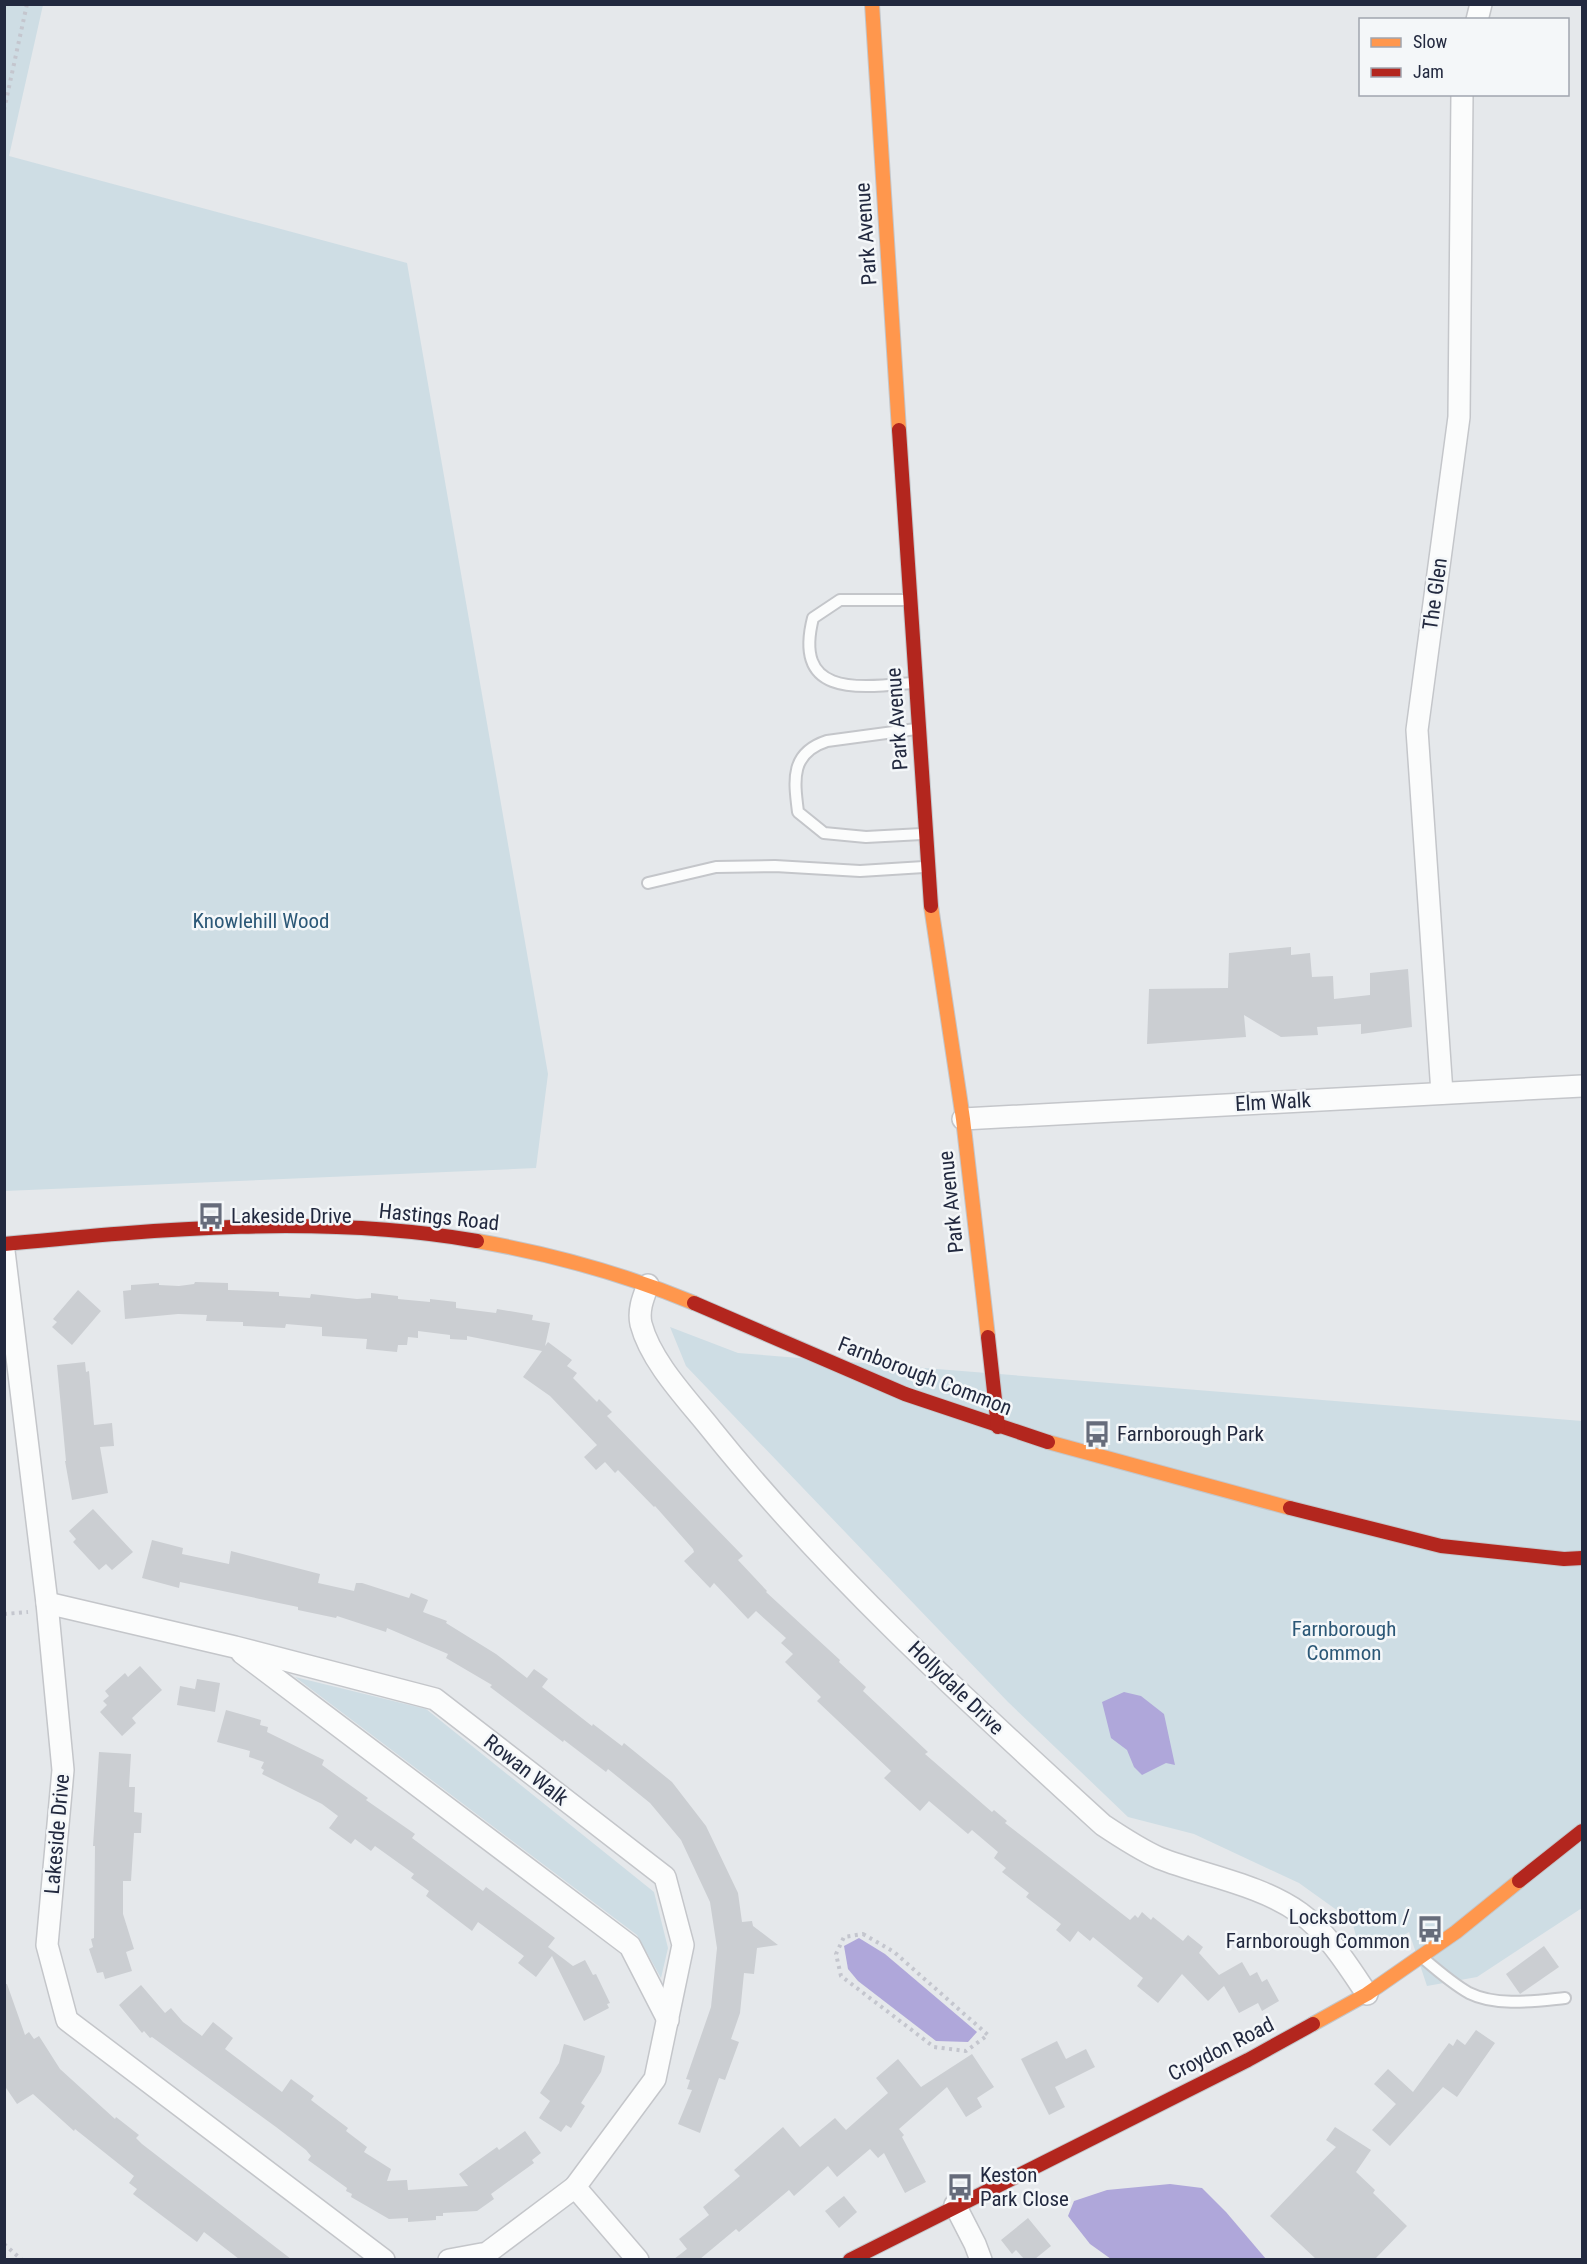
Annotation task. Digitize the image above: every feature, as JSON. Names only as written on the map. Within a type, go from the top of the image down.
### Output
[{"type":"main road","name":"Park Avenue","points":[[873,4],[929,894],[963,1119],[998,1427]]},
{"type":"main road","name":"Hastings Road","points":[[4,1244],[163,1229],[230,1227],[408,1232],[488,1241],[552,1255],[604,1269],[648,1285]]},
{"type":"main road","name":"Farnborough Common","points":[[648,1285],[860,1376],[998,1427],[1048,1442],[1243,1496],[1441,1546],[1563,1559],[1582,1558]]},
{"type":"main road","name":"Croydon Road","points":[[850,2259],[1248,2060],[1367,1994],[1421,1957],[1582,1831]]},
{"type":"street","name":"The Glen","points":[[1442,1093],[1417,730],[1459,417],[1462,96]]},
{"type":"street","name":"Elm Walk","points":[[963,1119],[1582,1086]]},
{"type":"street","name":"Lakeside Drive","points":[[4,1251],[47,1603],[63,1770],[47,1945],[67,2020],[384,2259]]},
{"type":"street","name":"Hollydale Drive","points":[[648,1285],[640,1310],[641,1325],[661,1367],[751,1479],[818,1552],[968,1702],[1103,1825],[1126,1841],[1158,1857],[1275,1898],[1300,1913],[1334,1947],[1367,1994]]},
{"type":"street","name":"Rowan Walk","points":[[47,1603],[235,1647],[435,1700],[665,1877],[683,1945],[655,2079],[575,2187]]},
{"type":"street","name":"Rowan Walk","points":[[235,1647],[630,1946],[668,2020]]},
{"type":"street","points":[[449,2259],[487,2253],[575,2187],[638,2259]]},
{"type":"street","points":[[955,2205],[981,2259]]},
{"type":"lane","points":[[910,600],[840,600],[813,618],[808,639],[810,663],[830,681],[862,688],[916,683]]},
{"type":"lane","points":[[919,729],[827,741],[813,746],[800,761],[795,786],[798,812],[824,833],[866,837],[925,834]]},
{"type":"lane","points":[[648,883],[716,867],[775,866],[860,871],[927,867]]},
{"type":"lane","points":[[1421,1957],[1460,1987],[1478,1996],[1513,2001],[1565,1998]]},
{"type":"path","points":[[4,110],[27,4]]},
{"type":"path","points":[[863,1934],[894,1952],[988,2035],[966,2051],[934,2047],[841,1976],[836,1954],[844,1937],[863,1934]]},
{"type":"path","points":[[4,2244],[22,2259]]},
{"type":"green space","name":"Knowlehill Wood","points":[[4,5],[43,5],[9,156],[407,263],[548,1074],[536,1168],[5,1191]]},
{"type":"green space","name":"Farnborough Common","points":[[670,1327],[738,1353],[1582,1421],[1582,1908],[1477,1977],[1427,1986],[1409,1932],[1401,1937],[1357,1940],[1352,1921],[1299,1883],[1194,1834],[1128,1817],[1008,1702],[686,1366]]},
{"type":"green space","points":[[295,1677],[426,1709],[654,1892],[668,1948],[661,1978],[637,1935]]},
{"type":"shaded area","points":[[1124,1692],[1141,1696],[1164,1714],[1175,1765],[1166,1763],[1142,1775],[1134,1767],[1127,1750],[1111,1738],[1102,1702]]},
{"type":"shaded area","points":[[859,1938],[885,1954],[977,2032],[968,2042],[936,2041],[858,1981],[848,1969],[844,1946]]},
{"type":"shaded area","points":[[1170,2184],[1202,2188],[1266,2259],[1111,2259],[1090,2244],[1068,2216],[1074,2201],[1107,2190]]},
{"type":"building","points":[[1291,947],[1291,955],[1310,953],[1312,977],[1333,976],[1334,999],[1370,995],[1370,973],[1408,969],[1412,1027],[1361,1034],[1361,1024],[1317,1027],[1318,1035],[1281,1037],[1244,1015],[1246,1037],[1147,1044],[1149,989],[1228,988],[1229,953]]},
{"type":"building","points":[[195,1282],[228,1283],[228,1290],[279,1292],[279,1296],[310,1298],[311,1294],[357,1299],[371,1298],[371,1293],[398,1296],[398,1299],[456,1302],[456,1308],[496,1313],[497,1309],[533,1315],[532,1320],[550,1323],[545,1346],[548,1342],[572,1360],[567,1366],[577,1373],[573,1378],[597,1402],[599,1399],[612,1412],[607,1416],[743,1556],[738,1560],[766,1592],[840,1660],[839,1662],[866,1687],[863,1691],[928,1752],[925,1754],[992,1812],[994,1810],[1007,1821],[1005,1823],[1130,1920],[1135,1915],[1138,1918],[1142,1912],[1151,1920],[1153,1917],[1183,1941],[1188,1935],[1203,1947],[1199,1953],[1219,1975],[1242,1962],[1250,1976],[1257,1972],[1262,1982],[1267,1979],[1279,2001],[1262,2011],[1258,2003],[1239,2013],[1224,1986],[1208,2001],[1182,1974],[1158,2003],[1137,1986],[1143,1978],[1093,1937],[1090,1941],[1078,1931],[1070,1942],[1056,1930],[1061,1924],[1026,1897],[1029,1893],[1002,1872],[1006,1868],[994,1858],[998,1852],[972,1830],[968,1834],[929,1801],[920,1811],[884,1778],[891,1771],[817,1701],[821,1697],[785,1662],[793,1654],[781,1643],[786,1638],[756,1611],[748,1619],[714,1583],[710,1588],[684,1561],[694,1552],[693,1549],[655,1506],[618,1470],[615,1473],[605,1462],[596,1470],[584,1457],[597,1445],[550,1396],[523,1377],[542,1351],[467,1336],[467,1340],[450,1339],[450,1335],[418,1331],[418,1338],[408,1337],[407,1345],[398,1345],[397,1352],[366,1349],[367,1339],[322,1336],[322,1327],[286,1324],[285,1328],[243,1326],[243,1322],[206,1321],[207,1315],[178,1314],[125,1319],[123,1291],[131,1290],[131,1285],[159,1283],[159,1285],[179,1286]]},
{"type":"building","points":[[78,1290],[101,1311],[72,1345],[52,1327],[57,1322],[53,1319]]},
{"type":"building","points":[[85,1362],[86,1372],[89,1371],[94,1425],[112,1423],[114,1446],[100,1447],[108,1493],[72,1500],[65,1461],[57,1365]]},
{"type":"building","points":[[93,1509],[133,1552],[112,1570],[106,1564],[99,1570],[73,1542],[76,1539],[69,1531]]},
{"type":"building","points":[[152,1540],[183,1548],[182,1554],[229,1564],[231,1551],[320,1574],[318,1583],[354,1591],[356,1583],[362,1583],[409,1598],[411,1593],[428,1600],[423,1612],[447,1621],[446,1623],[496,1654],[527,1678],[534,1669],[548,1679],[542,1687],[592,1726],[593,1724],[622,1746],[624,1743],[672,1782],[706,1826],[738,1893],[742,1922],[752,1921],[753,1926],[778,1945],[757,1948],[754,1974],[744,1973],[740,2013],[731,2039],[739,2042],[725,2080],[719,2078],[700,2133],[678,2124],[692,2090],[687,2089],[690,2080],[686,2079],[711,2007],[717,1948],[710,1902],[681,1840],[650,1803],[608,1769],[606,1772],[564,1740],[563,1742],[490,1687],[492,1685],[446,1658],[448,1654],[387,1628],[386,1632],[337,1616],[336,1618],[298,1610],[298,1607],[180,1582],[179,1588],[142,1578]]},
{"type":"building","points":[[140,1666],[162,1690],[132,1718],[136,1723],[122,1736],[100,1712],[107,1705],[103,1701],[109,1696],[105,1691],[125,1673],[128,1677]]},
{"type":"building","points":[[197,1679],[220,1683],[215,1712],[177,1705],[180,1686],[195,1689]]},
{"type":"building","points":[[226,1710],[261,1720],[260,1725],[268,1727],[267,1732],[324,1760],[322,1765],[368,1798],[366,1800],[415,1834],[412,1838],[483,1891],[486,1887],[555,1938],[548,1947],[573,1966],[585,1960],[593,1975],[596,1974],[610,2003],[607,2004],[609,2008],[584,2021],[552,1956],[536,1977],[518,1963],[524,1956],[478,1922],[472,1931],[426,1896],[429,1891],[411,1878],[414,1874],[375,1846],[371,1851],[355,1839],[351,1844],[329,1828],[338,1816],[322,1804],[262,1774],[264,1770],[261,1768],[264,1762],[249,1757],[250,1751],[217,1742]]},
{"type":"building","points":[[99,1752],[131,1754],[129,1787],[135,1787],[134,1812],[142,1813],[141,1833],[134,1833],[131,1881],[123,1881],[123,1914],[134,1949],[126,1952],[132,1971],[105,1979],[103,1972],[97,1973],[89,1949],[93,1947],[91,1939],[94,1938],[95,1846],[93,1846]]},
{"type":"building","points":[[1544,1946],[1559,1967],[1520,1994],[1506,1974]]},
{"type":"building","points":[[4,1984],[7,1984],[25,2035],[29,2032],[34,2039],[39,2036],[60,2069],[115,2119],[116,2117],[139,2135],[136,2138],[142,2144],[291,2259],[239,2259],[204,2232],[197,2242],[133,2194],[137,2189],[129,2183],[134,2176],[75,2129],[74,2131],[33,2094],[17,2104],[4,2085]]},
{"type":"building","points":[[141,1985],[165,2013],[171,2008],[183,2022],[202,2036],[213,2022],[233,2038],[225,2049],[282,2092],[291,2079],[314,2096],[311,2100],[348,2128],[346,2131],[367,2147],[364,2152],[391,2169],[387,2181],[407,2180],[408,2190],[468,2186],[459,2174],[497,2147],[499,2150],[525,2131],[541,2153],[532,2160],[534,2163],[491,2194],[494,2199],[477,2211],[443,2213],[443,2216],[436,2216],[436,2220],[408,2222],[408,2218],[389,2219],[351,2197],[352,2194],[346,2191],[347,2188],[308,2160],[311,2156],[306,2150],[276,2127],[152,2037],[150,2038],[144,2031],[142,2033],[119,2005]]},
{"type":"building","points":[[1476,2030],[1495,2043],[1457,2097],[1443,2087],[1390,2146],[1372,2130],[1396,2104],[1374,2084],[1388,2069],[1413,2092],[1449,2043],[1453,2046],[1457,2039],[1465,2045]]},
{"type":"building","points":[[1057,2041],[1066,2059],[1086,2049],[1095,2067],[1055,2087],[1065,2107],[1049,2115],[1021,2059]]},
{"type":"building","points":[[564,2044],[605,2056],[601,2072],[581,2103],[585,2106],[571,2128],[566,2125],[561,2132],[539,2118],[550,2101],[540,2093],[559,2063]]},
{"type":"building","points":[[972,2054],[994,2087],[977,2098],[982,2107],[966,2117],[947,2087],[899,2129],[926,2182],[905,2193],[884,2153],[878,2158],[870,2149],[837,2177],[828,2166],[794,2196],[789,2190],[739,2232],[736,2229],[700,2259],[674,2259],[687,2249],[679,2239],[709,2215],[703,2207],[740,2176],[734,2170],[783,2127],[800,2147],[835,2118],[846,2130],[888,2093],[876,2078],[898,2059],[921,2087]]},
{"type":"building","points":[[1335,2127],[1371,2150],[1356,2172],[1375,2190],[1373,2193],[1407,2226],[1375,2259],[1316,2259],[1270,2216],[1336,2147],[1326,2140]]},
{"type":"building","points":[[844,2196],[857,2212],[839,2228],[825,2211]]},
{"type":"building","points":[[1028,2218],[1051,2246],[1035,2259],[1024,2259],[1016,2250],[1012,2254],[1001,2240]]},
{"type":"traffic: slow","points":[[872,4],[899,430]]},
{"type":"traffic: slow","points":[[931,906],[963,1119],[988,1337]]},
{"type":"traffic: slow","points":[[477,1241],[587,1266],[694,1303]]},
{"type":"traffic: slow","points":[[1048,1442],[1290,1508]]},
{"type":"traffic: slow","points":[[1313,2024],[1367,1994],[1456,1932],[1519,1881]]},
{"type":"traffic: jam","points":[[899,430],[931,906]]},
{"type":"traffic: jam","points":[[4,1244],[181,1229],[300,1226],[359,1228],[477,1241]]},
{"type":"traffic: jam","points":[[694,1303],[905,1394],[1048,1442]]},
{"type":"traffic: jam","points":[[988,1337],[998,1427]]},
{"type":"traffic: jam","points":[[1290,1508],[1441,1546],[1564,1559],[1582,1558]]},
{"type":"traffic: jam","points":[[1519,1881],[1582,1831]]},
{"type":"traffic: jam","points":[[850,2260],[1248,2060],[1313,2024]]},
{"type":"place","name":"Lakeside Drive","points":[[211,1216]]},
{"type":"place","name":"Farnborough Park","points":[[1097,1434]]},
{"type":"place","name":"Locksbottom / Farnborough Common","points":[[1430,1929]]},
{"type":"place","name":"Keston Park Close","points":[[960,2187]]}]
